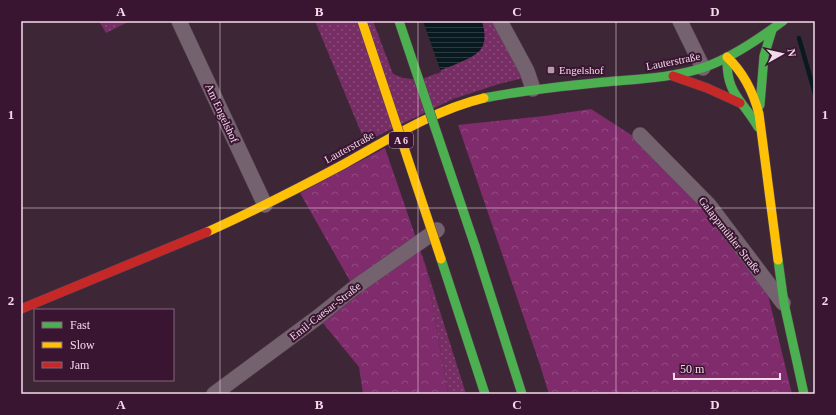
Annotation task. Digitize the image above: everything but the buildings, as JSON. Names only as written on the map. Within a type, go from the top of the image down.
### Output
[{"type":"main road","name":"A 6","points":[[362,21],[485,394]]},
{"type":"main road","points":[[399,21],[475,246],[522,394]]},
{"type":"main road","name":"Lauterstraße","points":[[21,309],[174,247],[266,205],[405,130],[444,112],[480,99],[533,89],[670,75],[703,68],[727,57],[772,30],[783,21]]},
{"type":"main road","points":[[760,120],[764,56],[772,30]]},
{"type":"main road","name":"Galappmühler Straße","points":[[727,57],[727,81],[734,95],[756,122],[763,135]]},
{"type":"main road","name":"Galappmühler Straße","points":[[727,57],[747,80],[760,120],[784,304],[804,394]]},
{"type":"main road","points":[[670,75],[710,88],[725,94],[740,103]]},
{"type":"street","name":"Am Engelshof","points":[[179,21],[266,205]]},
{"type":"street","points":[[500,21],[527,71],[533,89]]},
{"type":"street","points":[[680,21],[703,68]]},
{"type":"street","name":"Galappmühler Straße","points":[[640,135],[709,205],[784,304]]},
{"type":"street","name":"Emil-Caesar-Straße","points":[[214,394],[318,317],[354,288],[437,230]]},
{"type":"shaded area","points":[[99,21],[130,21],[106,33]]},
{"type":"shaded area","points":[[315,21],[495,21],[524,78],[499,84],[453,99],[365,142]]},
{"type":"shaded area","points":[[426,267],[466,394],[448,394]]},
{"type":"green space","points":[[591,109],[633,136],[703,210],[768,295],[792,394],[549,394],[458,125],[544,116]]},
{"type":"green space","points":[[385,148],[426,267],[448,394],[363,394],[359,367],[318,317],[354,288],[300,193]]},
{"type":"water","points":[[375,21],[482,21],[484,28],[484,42],[481,49],[470,58],[419,78]]},
{"type":"pier","points":[[373,21],[423,21],[441,72],[419,80],[403,78],[393,74]]},
{"type":"waterway","points":[[799,38],[815,94]]},
{"type":"traffic: fast","points":[[399,21],[475,246]]},
{"type":"traffic: fast","points":[[484,98],[544,88],[655,78],[693,71],[736,53],[783,21]]},
{"type":"traffic: fast","points":[[760,105],[764,56],[772,30]]},
{"type":"traffic: fast","points":[[727,57],[727,69],[732,88],[758,127]]},
{"type":"traffic: fast","points":[[475,246],[522,394]]},
{"type":"traffic: fast","points":[[441,259],[485,394]]},
{"type":"traffic: fast","points":[[778,260],[784,303],[804,394]]},
{"type":"traffic: slow","points":[[362,21],[441,259]]},
{"type":"traffic: slow","points":[[727,57],[738,69],[747,83],[759,114],[778,260]]},
{"type":"traffic: slow","points":[[207,232],[293,191],[412,126],[447,110],[484,98]]},
{"type":"traffic: jam","points":[[673,76],[707,88],[740,103]]},
{"type":"traffic: jam","points":[[21,309],[207,232]]},
{"type":"place","name":"Engelshof","points":[[551,70]]}]
